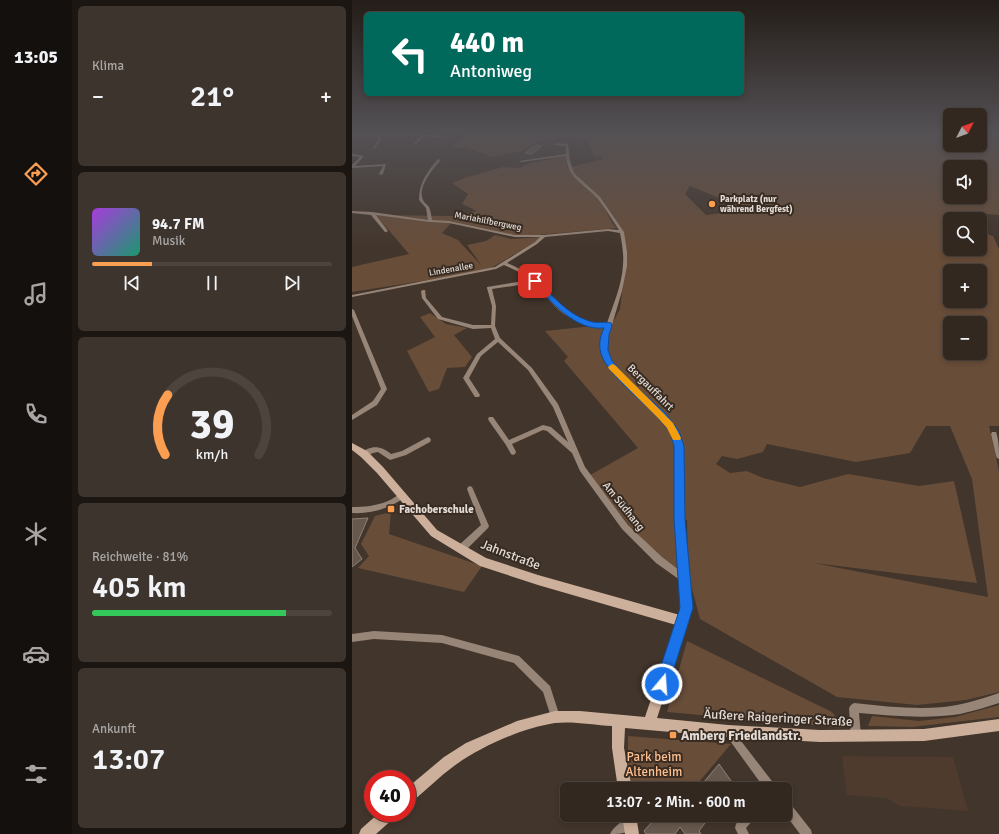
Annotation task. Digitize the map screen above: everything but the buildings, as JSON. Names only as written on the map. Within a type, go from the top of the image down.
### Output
[{"type":"street","points":[[430,171],[423,179],[421,185],[421,200],[428,208],[430,221]]},
{"type":"street","name":"Bergauffahrt","points":[[571,171],[599,198],[622,232],[625,252],[625,266],[620,291],[604,342],[606,357],[626,382],[670,425],[679,446],[680,519],[686,608],[649,724]]},
{"type":"street","name":"Mariahilfbergweg","points":[[352,212],[449,222],[515,236],[544,236],[608,230],[622,232]]},
{"type":"street","points":[[372,213],[386,231]]},
{"type":"street","name":"Lindenallee","points":[[352,296],[496,268],[536,243],[544,236]]},
{"type":"street","points":[[504,263],[535,281],[565,312],[587,323],[599,326],[609,325]]},
{"type":"street","name":"Am Südhang","points":[[535,281],[490,288],[494,306],[493,326],[498,338],[530,369],[556,406],[582,469],[625,527],[659,560],[684,578]]},
{"type":"street","points":[[423,291],[424,298],[440,318],[473,327],[493,326]]},
{"type":"street","points":[[352,310],[384,389],[375,403],[352,418]]},
{"type":"street","points":[[477,395],[466,378],[478,355],[498,338]]},
{"type":"street","points":[[491,419],[513,452]]},
{"type":"street","name":"Am Südhang","points":[[508,443],[543,427],[549,429],[576,453]]},
{"type":"street","points":[[994,434],[999,456]]},
{"type":"street","points":[[364,454],[376,449],[382,450],[390,457],[404,453],[428,440]]},
{"type":"street","name":"Jahnstraße","points":[[352,446],[364,454],[380,470],[434,533],[484,562],[538,580],[683,621]]},
{"type":"street","points":[[462,548],[485,526],[470,489]]},
{"type":"street","points":[[352,510],[368,511],[393,502],[402,496]]},
{"type":"street","points":[[352,638],[374,635],[442,639],[516,658],[547,689],[555,717]]},
{"type":"street","points":[[856,736],[854,708],[918,714],[946,712],[982,705],[999,698]]},
{"type":"street","name":"Äußere Raigeringer Straße","points":[[416,790],[449,762],[471,748],[517,727],[555,717],[580,717],[728,732],[856,736],[924,734],[999,725]]},
{"type":"street","points":[[619,721],[618,748],[624,782]]},
{"type":"street","points":[[728,732],[766,782]]},
{"type":"street","points":[[792,815],[807,834]]},
{"type":"street","points":[[366,834],[379,822]]},
{"type":"street","points":[[744,834],[740,828],[745,822]]},
{"type":"street","points":[[614,834],[631,824]]},
{"type":"shaded area","points":[[842,756],[953,757],[968,811],[900,806],[886,798],[847,795]]},
{"type":"green space","points":[[489,171],[943,171],[943,204],[987,204],[987,171],[999,171],[999,215],[987,214],[987,212],[943,212],[943,256],[987,256],[987,234],[993,236],[999,249],[999,426],[989,426],[999,471],[999,692],[966,700],[917,705],[837,697],[700,619],[688,574],[687,520],[680,519],[679,443],[675,484],[680,571],[661,559],[629,525],[590,475],[638,448],[564,361],[568,357],[545,331],[612,324],[620,309],[627,253],[623,231],[601,202],[613,224],[617,228],[515,237],[451,223],[442,233],[458,240],[482,266],[467,245],[486,241],[495,235],[511,239],[544,237],[486,271],[352,292],[352,267],[409,254],[376,215],[452,216],[477,211],[462,204],[468,194],[452,183]],"holes":[[[690,186],[719,198],[738,211],[706,215],[685,194]],[[926,426],[950,426],[972,479],[988,597],[814,563],[977,583],[954,481],[919,486],[848,474],[800,487],[763,478],[747,471],[730,473],[716,464],[722,456],[737,459],[763,452],[767,444],[856,462],[910,453]]]},
{"type":"green space","points":[[430,313],[446,324],[467,328],[454,335],[472,357],[465,367],[447,368],[439,389],[429,392],[407,351],[435,337],[420,317]]},
{"type":"green space","points":[[391,512],[389,534],[482,566],[464,592],[358,568],[369,556],[361,544],[375,516]]},
{"type":"green space","points":[[687,641],[832,712],[845,728],[667,712]]},
{"type":"green space","points":[[999,705],[999,717],[912,727],[868,726],[872,716],[919,721],[955,717]]},
{"type":"green space","name":"Park beim Altenheim","points":[[628,736],[731,744],[699,782],[630,782],[628,771]]},
{"type":"slow traffic","points":[[612,367],[670,425],[676,438]]},
{"type":"place","name":"Parkplatz (nur während Bergfest)","points":[[712,204]]},
{"type":"place","name":"Fachoberschule","points":[[391,509]]},
{"type":"place","name":"Amberg Friedlandstr.","points":[[673,735]]},
{"type":"route","points":[[535,281],[565,312],[587,323],[599,326],[609,325],[604,342],[606,357],[614,369],[626,382],[670,425],[679,446],[679,498],[686,608],[662,684]]}]
